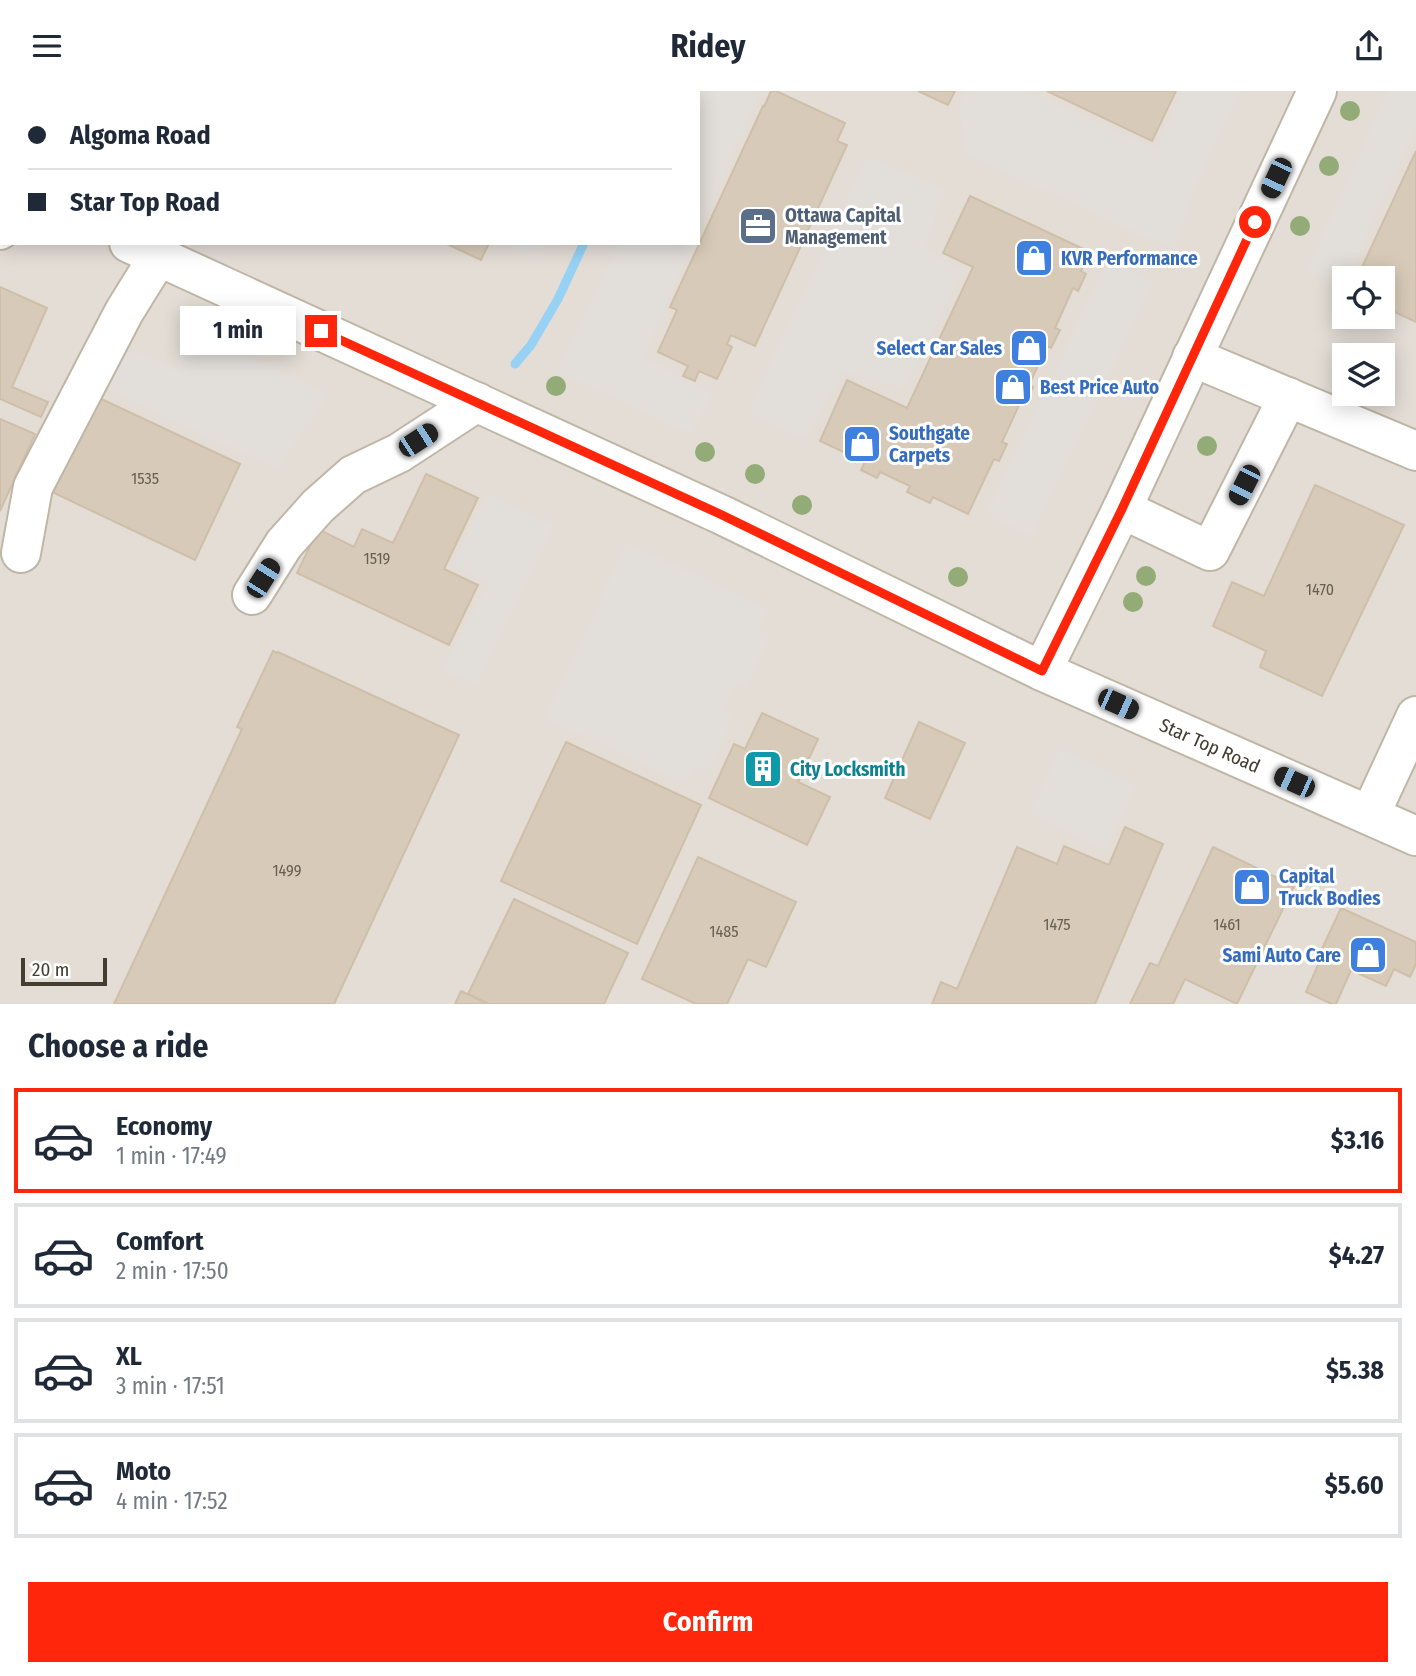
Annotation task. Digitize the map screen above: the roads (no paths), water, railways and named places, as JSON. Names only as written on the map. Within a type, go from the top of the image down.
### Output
[{"type":"street","points":[[1042,671],[1122,509],[1317,91]]},
{"type":"street","points":[[21,553],[33,487],[124,312],[146,249]]},
{"type":"street","name":"Star Top Road","points":[[146,249],[722,515],[1042,671],[1416,836]]},
{"type":"street","points":[[1192,357],[1416,451]]},
{"type":"street","points":[[1122,509],[1210,551],[1288,397]]},
{"type":"street","points":[[252,594],[284,544],[318,506],[353,475],[399,453],[477,402]]},
{"type":"street","points":[[1370,815],[1416,716]]},
{"type":"waterway","points":[[515,364],[531,345],[558,299],[583,245]]},
{"type":"place","name":"Ottawa Capital Management","points":[[758,226]]},
{"type":"place","name":"KVR Performance","points":[[1034,258]]},
{"type":"place","name":"Select Car Sales","points":[[1029,348]]},
{"type":"place","name":"Best Price Auto","points":[[1013,387]]},
{"type":"place","name":"Southgate Carpets","points":[[862,444]]},
{"type":"place","name":"City Locksmith","points":[[763,769]]},
{"type":"place","name":"Capital Truck Bodies","points":[[1252,887]]},
{"type":"place","name":"Sami Auto Care","points":[[1368,955]]}]
